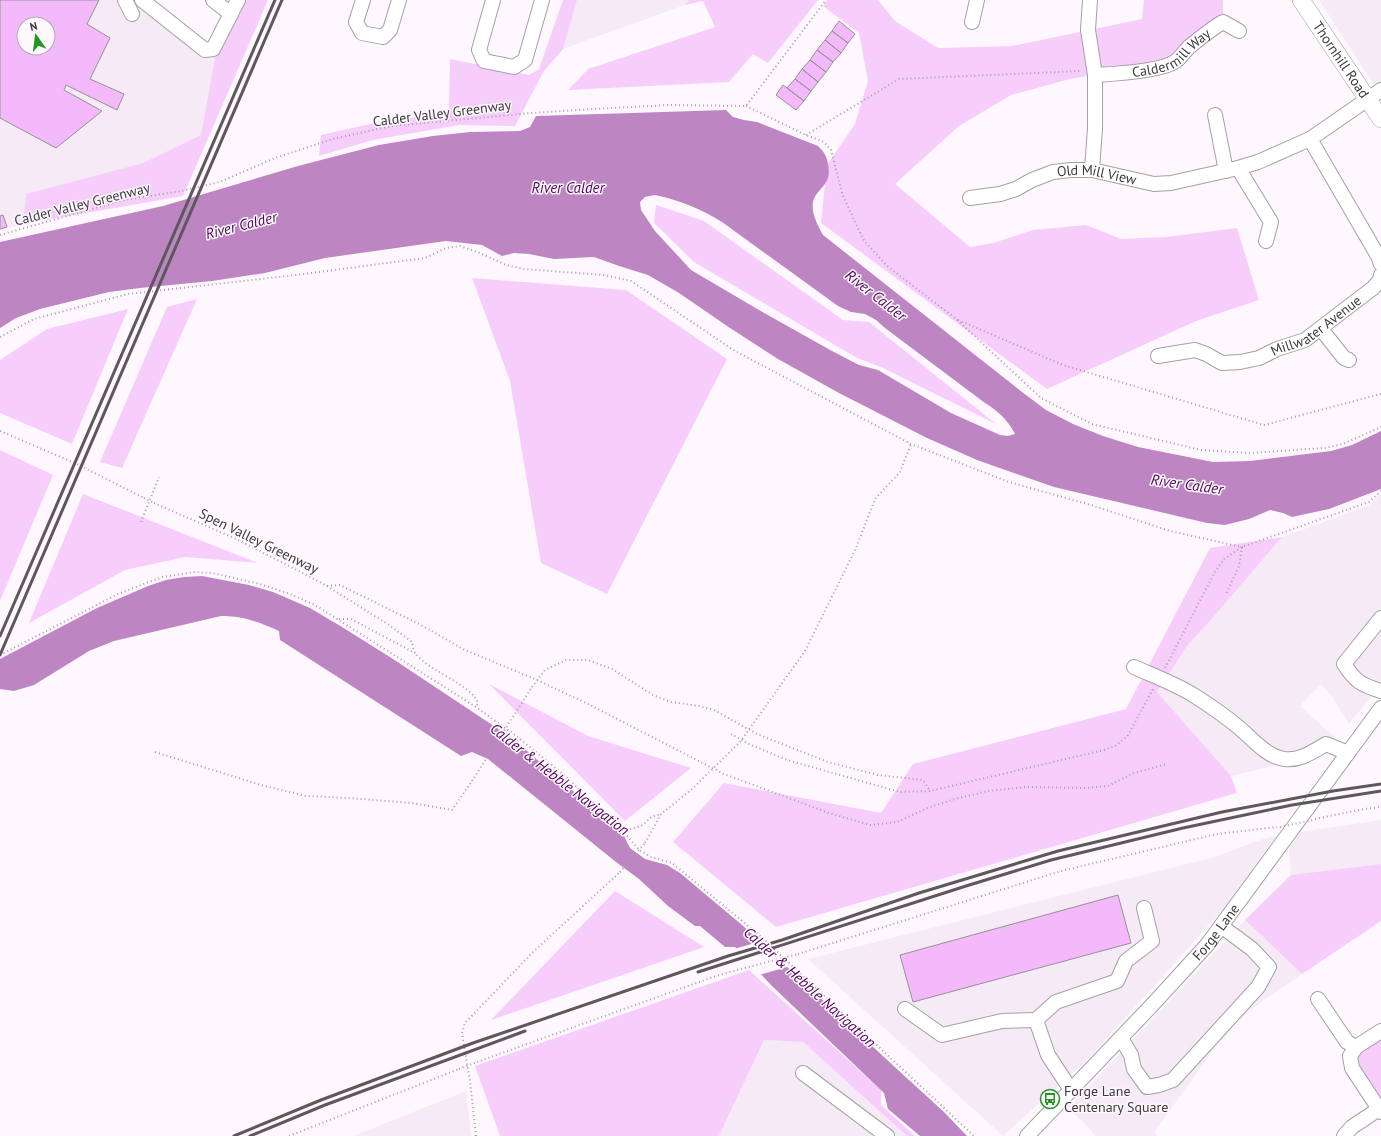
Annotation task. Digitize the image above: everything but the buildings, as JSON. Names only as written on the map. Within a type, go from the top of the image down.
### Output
[{"type":"main road","name":"Thornhill Road","points":[[1301,0],[1374,95],[1381,119]]},
{"type":"street","points":[[125,0],[132,14]]},
{"type":"street","points":[[142,0],[205,50],[213,49],[238,0]]},
{"type":"street","points":[[213,0],[230,14]]},
{"type":"street","points":[[363,0],[356,22],[362,33],[383,37],[390,30],[399,0]]},
{"type":"street","points":[[494,0],[479,50],[484,61],[514,67],[525,60],[542,0]]},
{"type":"street","points":[[972,22],[977,0]]},
{"type":"street","points":[[1090,0],[1088,30],[1095,73],[1095,128],[1092,170]]},
{"type":"street","name":"Caldermill Way","points":[[1095,73],[1138,71],[1163,66],[1176,61],[1189,48],[1223,22],[1239,31]]},
{"type":"street","name":"Old Mill View","points":[[970,198],[1000,194],[1016,189],[1032,180],[1053,172],[1071,170],[1092,170],[1154,184],[1171,183],[1232,170],[1258,162],[1310,139],[1374,95]]},
{"type":"street","points":[[1215,115],[1232,170],[1271,222],[1266,242]]},
{"type":"street","points":[[1310,139],[1378,256],[1381,264]]},
{"type":"street","name":"Millwater Avenue","points":[[1158,356],[1196,350],[1222,363],[1240,362],[1259,358],[1277,349],[1305,340],[1373,288],[1380,280],[1381,275]]},
{"type":"street","points":[[1321,329],[1344,358],[1350,360]]},
{"type":"street","points":[[1381,618],[1344,664],[1352,676],[1366,687],[1381,691]]},
{"type":"street","points":[[1134,667],[1160,678],[1193,695],[1237,725],[1263,749],[1274,756],[1295,759],[1307,755],[1326,744],[1348,753]]},
{"type":"street","name":"Forge Lane","points":[[1026,1136],[1121,1038],[1207,945],[1381,708]]},
{"type":"street","points":[[904,1009],[942,1035],[1002,1021],[1036,1020],[1056,1002],[1117,981],[1126,961],[1152,940],[1144,908]]},
{"type":"street","points":[[1121,1038],[1131,1055],[1134,1069],[1147,1087],[1173,1080],[1258,988],[1269,967],[1252,948],[1221,926]]},
{"type":"street","points":[[1318,999],[1347,1042],[1356,1047]]},
{"type":"street","points":[[1036,1020],[1048,1055],[1071,1090]]},
{"type":"street","points":[[1344,1136],[1352,1127],[1380,1111],[1352,1068],[1350,1056],[1356,1047],[1381,1031]]},
{"type":"street","points":[[803,1072],[887,1136]]},
{"type":"path","points":[[826,0],[746,106],[824,142],[831,150],[843,196],[863,240],[887,266],[955,318],[1042,398],[1092,424],[1201,450],[1249,453],[1325,448],[1343,444],[1381,427]]},
{"type":"path","points":[[806,135],[899,79],[1095,73]]},
{"type":"path","name":"Calder Valley Greenway","points":[[0,235],[124,200],[181,191],[220,182],[282,155],[333,139],[391,126],[531,113],[670,105],[746,106]]},
{"type":"path","points":[[0,337],[34,319],[128,294],[296,275],[425,258],[446,248],[460,246],[506,265],[524,270],[604,275],[631,281],[735,351],[911,444],[1009,482],[1091,505],[1170,531],[1242,547]]},
{"type":"path","points":[[955,318],[1063,365],[1264,425],[1381,394]]},
{"type":"path","name":"Spen Valley Greenway","points":[[0,431],[77,464],[154,503],[234,538],[327,586],[412,642],[415,653],[436,671],[474,695],[478,703],[476,707]]},
{"type":"path","points":[[622,830],[632,830],[643,825],[651,817],[661,814],[692,789],[742,740],[805,652],[856,548],[875,499],[900,472],[911,444]]},
{"type":"path","points":[[141,522],[159,477]]},
{"type":"path","points":[[731,734],[787,760],[900,792],[930,791],[1104,750],[1115,746],[1127,737],[1160,678],[1215,572],[1224,559],[1242,547],[1369,502],[1381,491]]},
{"type":"path","points":[[1226,594],[1239,566],[1242,547]]},
{"type":"path","points":[[0,654],[25,643],[80,613],[142,584],[162,577],[196,572],[212,573],[260,584],[316,605],[476,707],[515,735],[564,775],[622,830],[639,850],[651,857],[672,863],[758,934],[974,1136]]},
{"type":"path","points":[[327,586],[340,585],[421,625],[465,650],[537,680],[593,706],[724,774],[829,813],[870,825],[897,822],[930,807],[988,791],[1027,787],[1085,788],[1108,786],[1134,773],[1167,764]]},
{"type":"path","points":[[338,620],[351,619],[415,653]]},
{"type":"path","points":[[155,752],[261,785],[306,796],[412,803],[452,810],[532,687],[545,670],[566,660],[588,660],[612,669],[653,695],[671,702],[714,710],[757,734],[828,762],[878,774],[923,780],[930,791]]},
{"type":"path","points":[[289,1136],[459,1069],[705,980],[798,954],[1061,871],[1216,834],[1280,827],[1364,809],[1381,807]]},
{"type":"path","points":[[476,1136],[470,1081],[462,1033],[465,1023],[532,952],[620,872],[645,843],[661,814]]},
{"type":"shaded area","points":[[0,0],[142,0],[213,49],[215,58],[201,135],[143,163],[26,194],[23,224],[0,230]]},
{"type":"shaded area","points":[[244,0],[268,0],[183,196],[23,224],[26,194],[143,163],[201,135],[215,58]]},
{"type":"shaded area","points":[[563,0],[577,0],[563,49],[544,71],[515,126],[459,125],[373,140],[319,156],[321,135],[370,124],[449,113],[450,59],[529,75],[539,69]]},
{"type":"shaded area","points":[[577,0],[689,0],[685,5],[563,49]]},
{"type":"shaded area","points":[[689,0],[818,0],[768,63],[753,54],[729,82],[568,90],[588,69],[715,27],[703,1],[685,5]]},
{"type":"shaded area","points":[[827,0],[878,0],[895,21],[938,48],[1012,46],[1142,19],[1144,0],[1223,0],[1223,22],[1176,61],[1070,79],[1011,95],[959,126],[895,184],[970,247],[993,243],[1033,230],[1086,225],[1121,239],[1166,237],[1237,228],[1259,300],[1196,321],[1047,389],[821,223],[827,165],[855,124],[868,81],[859,33],[823,6]]},
{"type":"shaded area","points":[[1319,0],[1381,0],[1381,95]]},
{"type":"shaded area","points":[[656,205],[704,221],[843,320],[869,322],[996,424],[883,368],[857,358],[694,262],[654,223]]},
{"type":"shaded area","points":[[472,278],[626,290],[727,359],[607,594],[541,563],[510,381]]},
{"type":"shaded area","points":[[197,299],[122,468],[100,462],[167,307]]},
{"type":"shaded area","points":[[128,309],[72,444],[0,413],[0,360],[47,329]]},
{"type":"shaded area","points":[[0,450],[53,475],[0,601]]},
{"type":"shaded area","points":[[1381,493],[1381,684],[1349,724],[1332,696],[1321,684],[1300,706],[1338,740],[1331,752],[1231,776],[1157,692],[1187,646],[1282,537],[1368,506]]},
{"type":"shaded area","points":[[83,494],[258,563],[185,557],[125,570],[29,623]]},
{"type":"shaded area","points":[[1282,537],[1187,646],[1157,692],[1231,776],[1237,793],[776,927],[673,842],[724,783],[881,813],[913,764],[1126,709],[1210,548]]},
{"type":"shaded area","points":[[489,684],[588,736],[691,768],[625,821]]},
{"type":"shaded area","points":[[1381,820],[1381,864],[1291,875],[1289,848],[1300,832]]},
{"type":"shaded area","points":[[1277,836],[1227,905],[1086,1061],[1003,1136],[808,959],[1215,857],[1263,839]]},
{"type":"shaded area","points":[[1381,864],[1381,921],[1302,974],[1245,920],[1291,875]]},
{"type":"shaded area","points":[[615,891],[704,947],[491,1020]]},
{"type":"shaded area","points":[[1245,920],[1302,974],[1242,1017],[1214,1049],[1155,1131],[1157,1136],[1096,1136],[1069,1108]]},
{"type":"shaded area","points":[[749,970],[881,1090],[881,1105],[915,1136],[907,1136],[803,1042],[764,1040],[719,1136],[500,1136],[475,1066]]},
{"type":"shaded area","points":[[1381,1031],[1381,1112],[1352,1068],[1356,1047]]},
{"type":"shaded area","points":[[764,1040],[803,1042],[907,1136],[719,1136]]},
{"type":"shaded area","points":[[466,1091],[471,1136],[353,1136]]},
{"type":"water","name":"River Calder","points":[[726,110],[733,117],[757,122],[818,146],[823,151],[828,162],[829,169],[827,181],[814,198],[813,202],[814,215],[823,235],[1046,410],[1073,424],[1103,436],[1138,447],[1213,462],[1250,461],[1331,451],[1352,445],[1381,431],[1381,489],[1329,509],[1292,517],[1270,510],[1249,519],[1225,525],[1207,523],[1054,487],[977,460],[927,438],[839,393],[778,359],[679,293],[648,275],[594,257],[554,259],[529,254],[514,253],[502,256],[482,245],[446,241],[325,258],[265,273],[212,281],[109,292],[40,309],[16,318],[0,328],[0,242],[163,206],[298,166],[379,145],[433,136],[470,132],[520,131],[530,127],[536,116]],"holes":[[[655,195],[690,206],[714,217],[838,306],[851,312],[865,314],[876,320],[998,413],[1006,420],[1015,434],[1008,436],[1000,435],[951,413],[878,370],[859,365],[832,351],[691,270],[655,231],[641,210],[640,202],[645,197]]]},
{"type":"water","points":[[202,576],[249,585],[273,592],[310,608],[393,659],[512,738],[623,834],[630,848],[645,859],[667,865],[680,873],[742,925],[944,1112],[967,1136],[920,1136],[888,1109],[884,1093],[771,985],[735,947],[725,947],[700,926],[695,926],[668,906],[639,879],[488,759],[472,752],[461,756],[280,640],[279,631],[251,620],[221,616],[114,641],[89,651],[34,685],[14,691],[0,689],[0,659],[97,608],[148,586],[166,580]]},
{"type":"pier","points":[[762,941],[790,966],[759,975],[734,949]]},
{"type":"railway","points":[[0,636],[275,0]]},
{"type":"railway","points":[[0,655],[282,0]]},
{"type":"railway","points":[[234,1136],[321,1100],[473,1043],[919,893],[1058,851],[1222,812],[1333,791],[1381,784]]},
{"type":"railway","points":[[698,972],[1051,860],[1183,828],[1292,805],[1381,791]]},
{"type":"railway","points":[[250,1136],[325,1105],[525,1031]]},
{"type":"place","name":"Forge Lane Centenary Square","points":[[1050,1099]]},
{"type":"water label","name":"Calder & Hebble Navigation","points":[[560,779]]},
{"type":"water label","name":"Calder & Hebble Navigation","points":[[810,987]]}]
